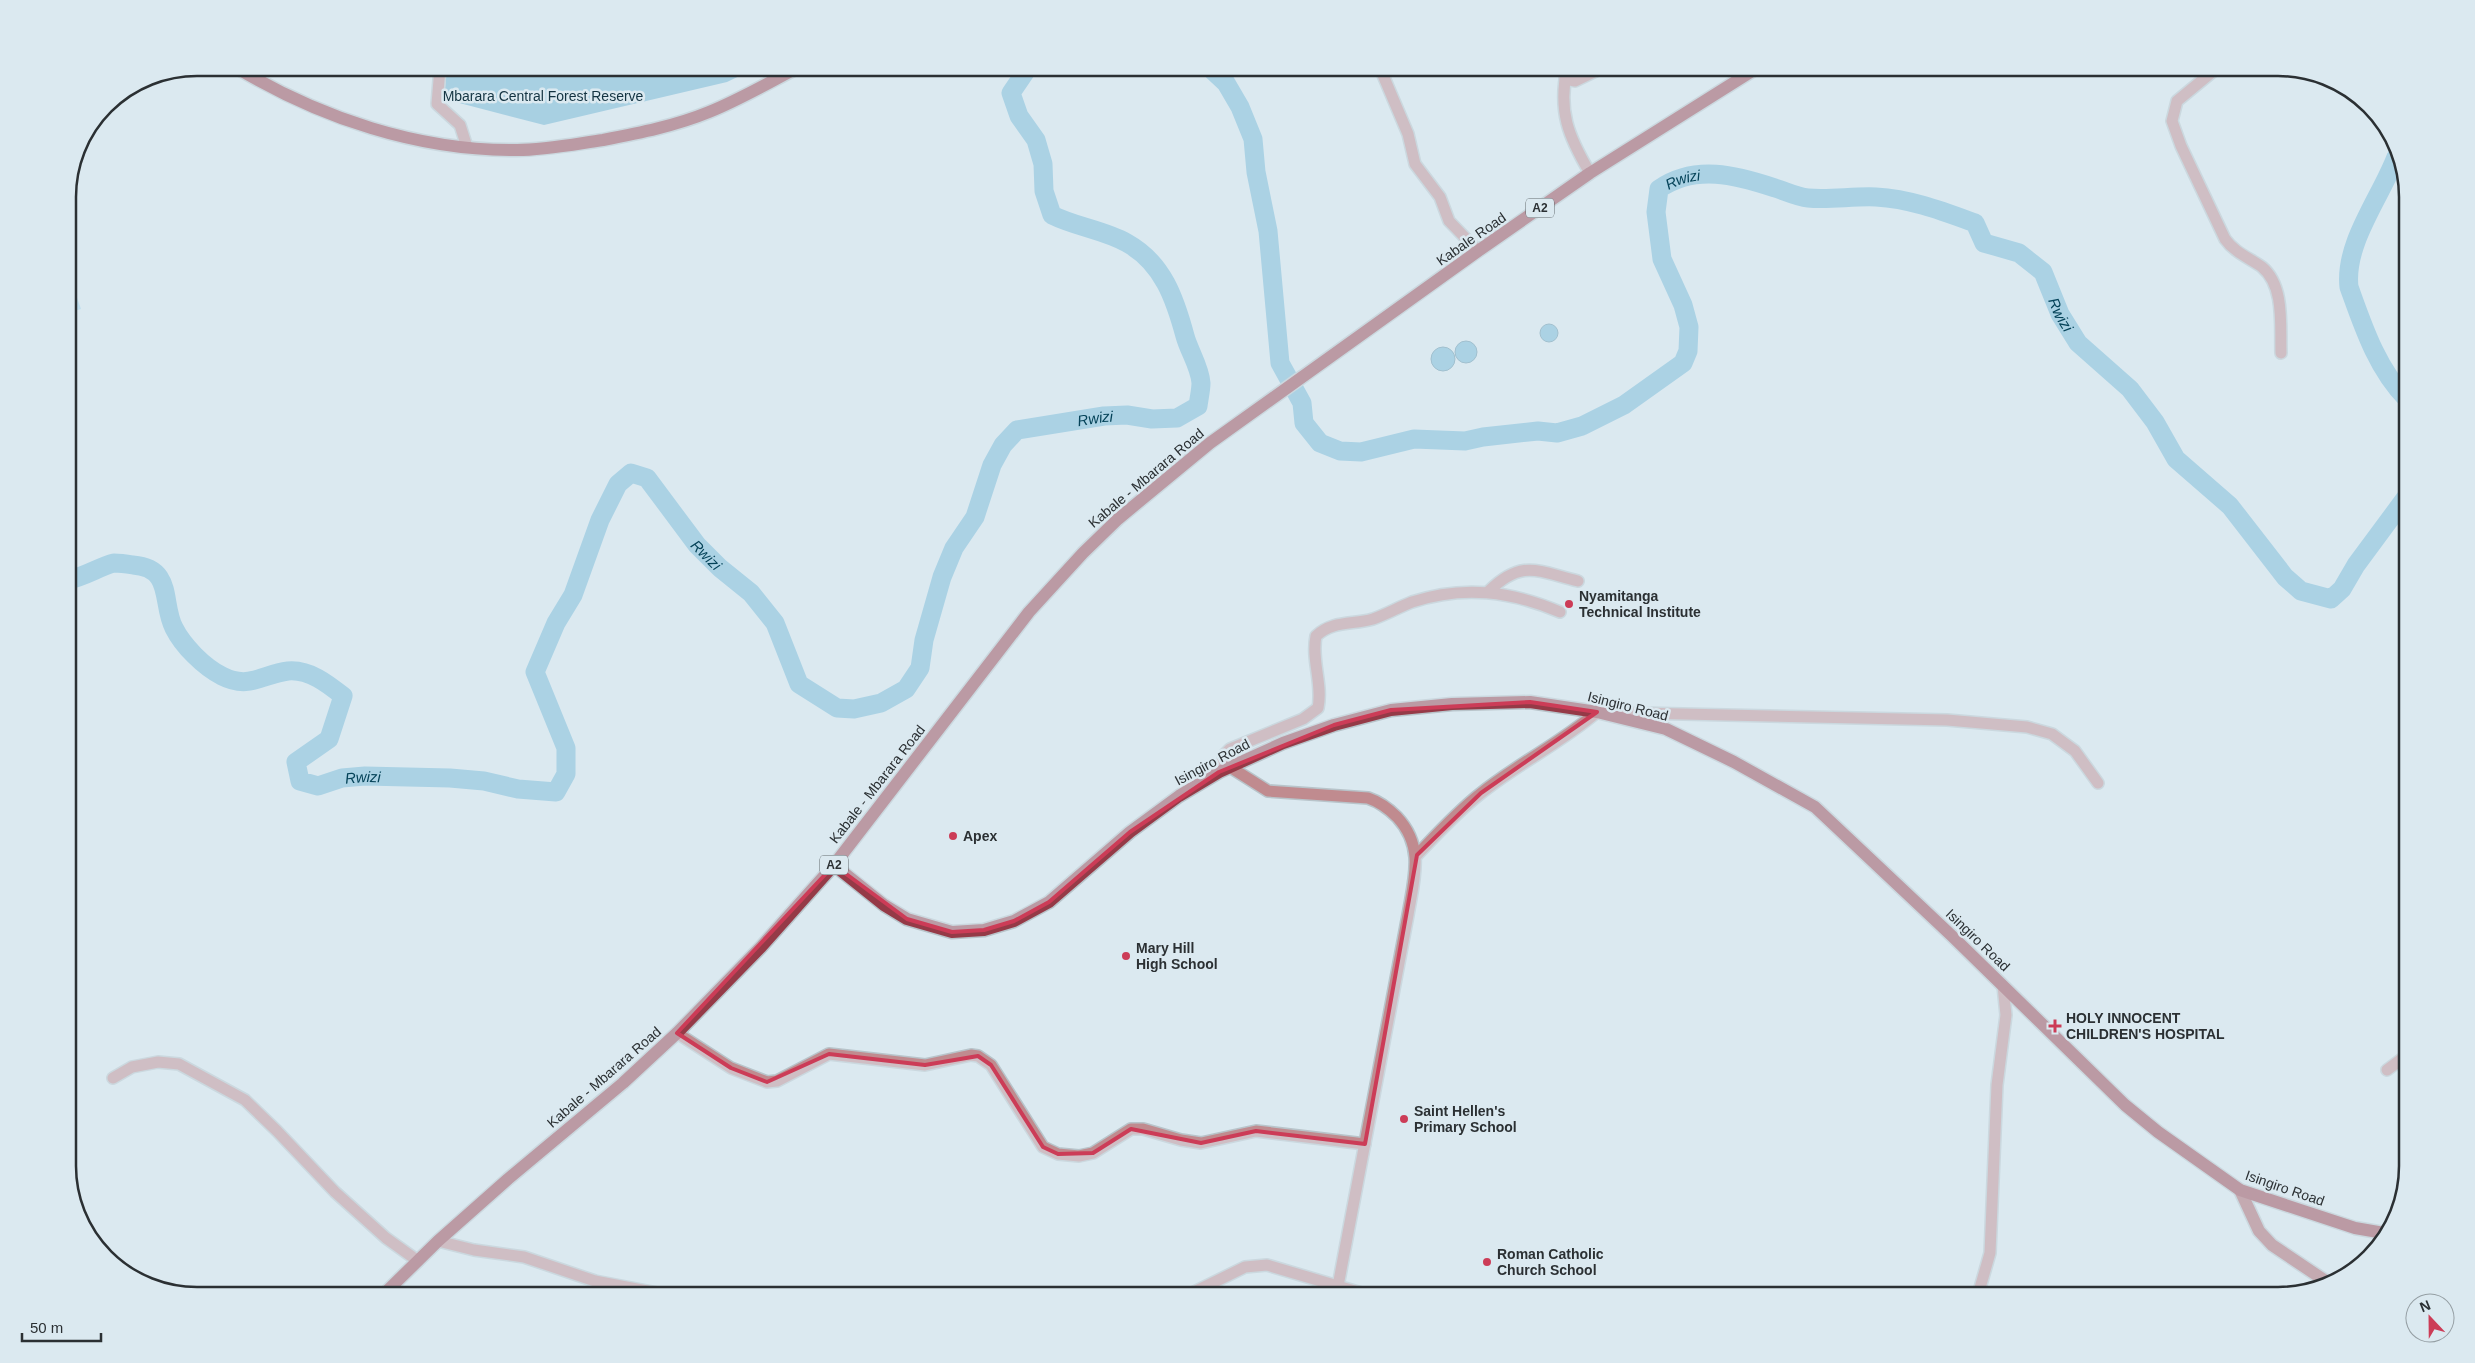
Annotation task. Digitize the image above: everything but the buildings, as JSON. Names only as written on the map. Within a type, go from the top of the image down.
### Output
[{"type":"main road","points":[[251,76],[268,86],[336,116],[379,131],[442,145],[517,150],[572,145],[644,132],[708,113],[780,76]]},
{"type":"main road","name":"Kabale Road","points":[[1257,409],[1478,251],[1590,174],[1744,76]]},
{"type":"main road","name":"Kabale - Mbarara Road","points":[[392,1287],[438,1242],[677,1033],[762,947],[834,865],[1029,612],[1082,553],[1157,485],[1257,409]]},
{"type":"main road","name":"Isingiro Road","points":[[834,865],[884,905],[907,919],[952,932],[984,930],[1014,921],[1049,902],[1130,832],[1179,796],[1225,769],[1283,743],[1334,725],[1391,710],[1452,704],[1530,702],[1597,712],[1666,729],[1734,762],[1814,807],[2125,1104],[2158,1132],[2240,1190],[2355,1228],[2378,1233]]},
{"type":"main road","points":[[2240,1190],[2259,1232],[2272,1245],[2322,1279]]},
{"type":"street","points":[[439,76],[436,94],[437,104],[460,125],[467,147]]},
{"type":"street","points":[[1384,76],[1404,121],[1416,164],[1440,197],[1449,221],[1478,251]]},
{"type":"street","points":[[1566,76],[1564,103],[1567,129],[1590,174]]},
{"type":"street","points":[[1569,76],[1575,81],[1585,76]]},
{"type":"street","points":[[2207,76],[2177,101],[2172,121],[2181,146],[2225,239],[2236,251],[2264,269],[2274,284],[2280,311],[2281,352]]},
{"type":"street","points":[[1489,591],[1513,572],[1529,569],[1578,581]]},
{"type":"street","points":[[1341,1287],[1417,856],[1408,829],[1378,802],[1368,798],[1268,791],[1225,769],[1225,754],[1230,749],[1303,719],[1318,708],[1320,696],[1314,644],[1316,636],[1322,630],[1334,624],[1371,619],[1413,602],[1457,592],[1489,591],[1534,601],[1560,612]]},
{"type":"street","points":[[1417,856],[1443,828],[1481,793],[1579,727],[1597,712],[1947,720],[2027,726],[2052,734],[2075,750],[2098,782]]},
{"type":"street","points":[[1981,1287],[1990,1253],[1998,1085],[2006,1015],[2003,986]]},
{"type":"street","points":[[677,1033],[731,1068],[767,1082],[778,1081],[829,1054],[925,1065],[971,1055],[978,1056],[991,1065],[1043,1147],[1058,1154],[1079,1156],[1094,1153],[1131,1129],[1143,1129],[1181,1140],[1201,1143],[1224,1140],[1241,1133],[1256,1131],[1365,1144]]},
{"type":"street","points":[[113,1078],[132,1067],[158,1062],[179,1064],[244,1100],[277,1131],[335,1192],[386,1238],[418,1261]]},
{"type":"street","points":[[2387,1070],[2399,1062]]},
{"type":"street","points":[[438,1242],[474,1250],[524,1257],[595,1281],[624,1287]]},
{"type":"street","points":[[1206,1287],[1245,1267],[1267,1265],[1331,1287]]},
{"type":"highlighted area","points":[[1530,702],[1597,712],[1481,793],[1417,855],[1365,1144],[1256,1131],[1201,1143],[1131,1129],[1093,1153],[1058,1154],[1043,1147],[991,1065],[978,1056],[925,1065],[829,1054],[767,1082],[731,1068],[677,1033],[834,865],[907,919],[952,932],[984,930],[1014,921],[1049,902],[1130,832],[1219,772],[1334,725],[1391,710]]},
{"type":"shaded area","points":[[77,298],[81,309],[77,310]]},
{"type":"shaded area","points":[[1549,324],[1555,327],[1558,333],[1555,339],[1549,342],[1543,339],[1540,333],[1543,327]]},
{"type":"shaded area","points":[[1466,341],[1474,344],[1477,352],[1474,360],[1466,363],[1458,360],[1455,352],[1458,344]]},
{"type":"shaded area","points":[[1443,347],[1451,351],[1455,359],[1451,367],[1443,371],[1435,367],[1431,359],[1435,351]]},
{"type":"green space","name":"Mbarara Central Forest Reserve","points":[[446,76],[739,76],[727,82],[544,125],[444,99]]},
{"type":"waterway","name":"Rwizi","points":[[77,577],[114,563],[146,568],[155,573],[161,580],[170,618],[178,635],[195,655],[215,672],[240,682],[256,680],[288,671],[303,672],[325,682],[343,696],[329,739],[296,762],[300,781],[318,786],[342,778],[365,776],[450,778],[484,781],[518,789],[556,792],[566,774],[566,748],[535,672],[556,623],[573,595],[600,520],[618,484],[631,473],[647,478],[697,545],[720,568],[751,593],[775,623],[799,684],[837,708],[854,709],[881,703],[906,689],[920,668],[924,640],[942,577],[954,548],[975,517],[992,465],[1003,445],[1017,430],[1104,416],[1127,415],[1152,419],[1177,418],[1198,406],[1201,383],[1199,371],[1172,296],[1159,271],[1139,251],[1127,243],[1052,215],[1044,191],[1043,164],[1036,140],[1019,116],[1011,93],[1023,76]]},
{"type":"waterway","name":"Rwizi","points":[[1219,76],[1226,83],[1240,107],[1253,139],[1256,172],[1268,231],[1280,363],[1302,403],[1304,423],[1320,443],[1340,451],[1361,452],[1414,439],[1465,441],[1483,437],[1538,431],[1557,433],[1582,426],[1624,405],[1683,363],[1688,351],[1689,327],[1683,305],[1662,259],[1656,212],[1659,189],[1687,176],[1716,174],[1745,179],[1804,197],[1825,199],[1876,197],[1914,203],[1975,223],[1984,243],[2019,253],[2043,272],[2060,314],[2078,343],[2130,389],[2155,422],[2176,459],[2230,506],[2285,577],[2301,591],[2331,599],[2342,589],[2356,565],[2398,508]]},
{"type":"waterway","name":"Rwizi","points":[[2393,163],[2358,237],[2349,270],[2349,287],[2379,361],[2398,389]]},
{"type":"place","name":"Nyamitanga Technical Institute","points":[[1569,604]]},
{"type":"place","name":"Apex","points":[[953,836]]},
{"type":"place","name":"Mary Hill High School","points":[[1126,956]]},
{"type":"place","name":"HOLY INNOCENT CHILDREN'S HOSPITAL","points":[[2055,1026]]},
{"type":"place","name":"Saint Hellen's Primary School","points":[[1404,1119]]},
{"type":"place","name":"Roman Catholic Church School","points":[[1487,1262]]}]
